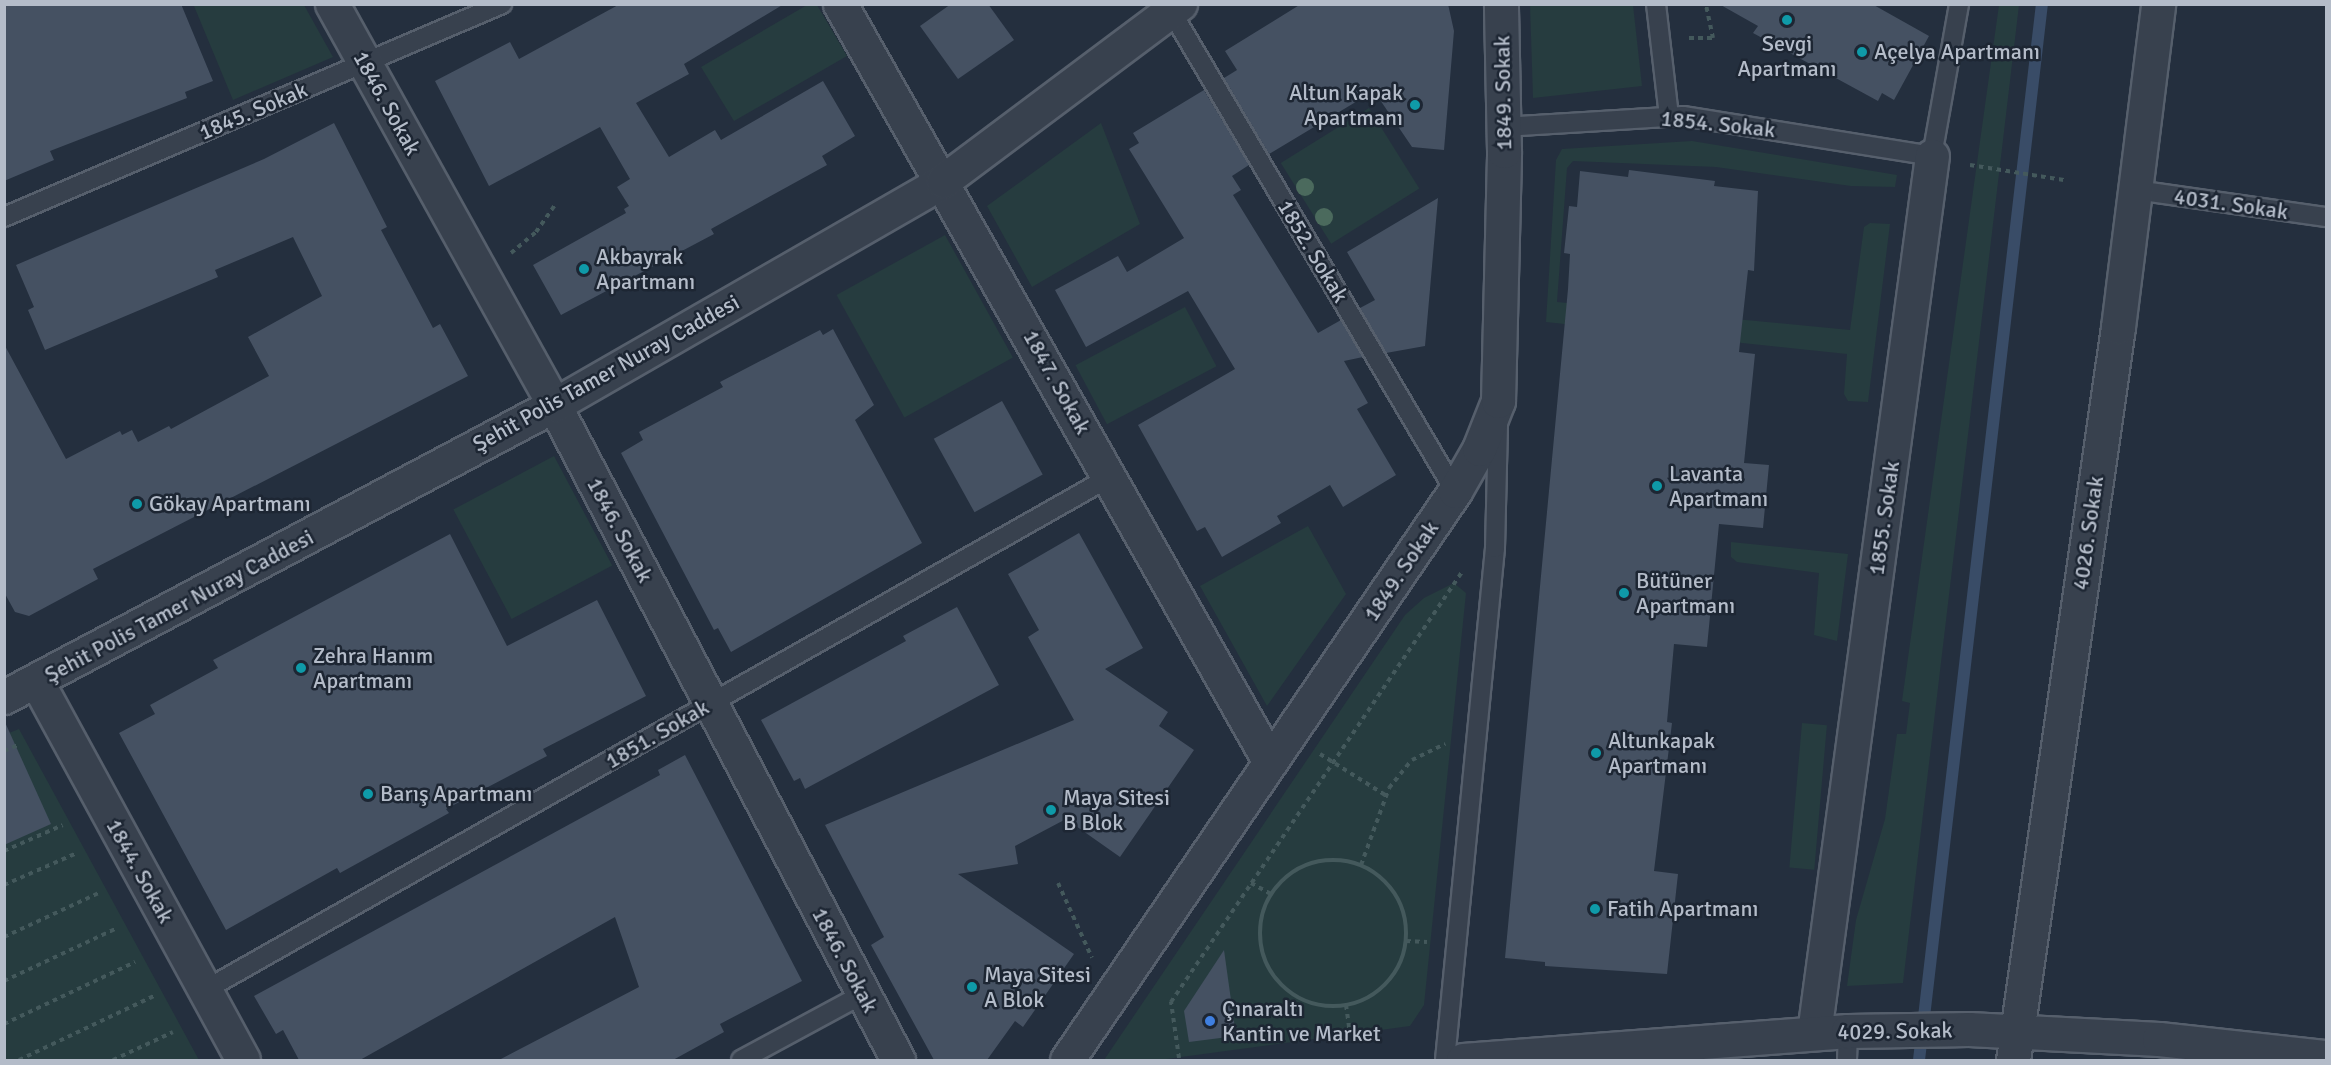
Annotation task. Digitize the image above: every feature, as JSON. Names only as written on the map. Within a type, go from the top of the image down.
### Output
[{"type":"street","name":"1846. Sokak","points":[[332,4],[554,405],[898,1060]]},
{"type":"street","name":"1847. Sokak","points":[[840,4],[943,181],[1270,762]]},
{"type":"street","name":"1849. Sokak","points":[[1067,1060],[1455,491],[1479,449],[1498,401],[1503,127],[1501,4]]},
{"type":"street","name":"4026. Sokak","points":[[2015,1045],[2136,190],[2158,4]]},
{"type":"street","name":"Şehit Polis Tamer Nuray Caddesi","points":[[15,687],[554,405],[943,181],[1175,8]]},
{"type":"street","name":"1855. Sokak","points":[[1814,1033],[1932,156]]},
{"type":"street","name":"1844. Sokak","points":[[15,687],[205,990],[243,1060]]},
{"type":"street","name":"4029. Sokak","points":[[1463,1060],[1814,1033],[1857,1040],[1969,1029],[2015,1045],[2159,1039],[2326,1057]]},
{"type":"lane","name":"1845. Sokak","points":[[4,216],[502,4]]},
{"type":"lane","points":[[1656,4],[1669,116]]},
{"type":"lane","name":"1855. Sokak","points":[[1932,156],[1959,4]]},
{"type":"lane","name":"1852. Sokak","points":[[1175,8],[1455,491]]},
{"type":"lane","name":"1854. Sokak","points":[[1503,127],[1669,116],[1932,156]]},
{"type":"lane","name":"4031. Sokak","points":[[2136,190],[2326,217]]},
{"type":"lane","points":[[1445,1060],[1496,522],[1498,401]]},
{"type":"lane","name":"1851. Sokak","points":[[205,990],[1110,477]]},
{"type":"lane","points":[[741,1060],[863,994]]},
{"type":"path","points":[[1685,38],[1713,38],[1706,4]]},
{"type":"path","points":[[1977,166],[2064,180]]},
{"type":"path","points":[[481,274],[526,242],[554,206]]},
{"type":"path","points":[[1179,1058],[1171,1002],[1496,522]]},
{"type":"path","points":[[1361,865],[1385,795],[1412,760],[1451,742]]},
{"type":"path","points":[[4,751],[18,745]]},
{"type":"path","points":[[1334,762],[1385,795]]},
{"type":"path","points":[[4,851],[63,825]]},
{"type":"path","points":[[4,885],[77,853]]},
{"type":"path","points":[[1342,859],[1361,865],[1383,878],[1397,897],[1406,918],[1407,941],[1400,963],[1388,982],[1370,997],[1346,1005],[1313,1003],[1297,998],[1277,981],[1264,959],[1259,934],[1264,909],[1271,894],[1295,869],[1319,860],[1342,859]]},
{"type":"path","points":[[1058,882],[1093,961]]},
{"type":"path","points":[[1251,883],[1271,894]]},
{"type":"path","points":[[4,937],[99,893]]},
{"type":"path","points":[[4,981],[117,928]]},
{"type":"path","points":[[1407,941],[1431,942]]},
{"type":"path","points":[[4,1024],[135,962]]},
{"type":"path","points":[[19,1060],[154,996]]},
{"type":"path","points":[[1346,1005],[1350,1035]]},
{"type":"path","points":[[113,1060],[173,1032]]},
{"type":"green space","points":[[304,5],[333,57],[233,100],[194,6]]},
{"type":"green space","points":[[807,5],[817,5],[847,56],[734,121],[701,67]]},
{"type":"green space","points":[[1530,5],[1633,5],[1642,86],[1533,98]]},
{"type":"green space","points":[[1999,5],[2019,5],[1903,983],[1847,986],[1856,920],[1885,819],[1897,734],[1906,734],[1910,703],[1902,701]]},
{"type":"green space","points":[[1369,108],[1419,189],[1331,244],[1281,163]]},
{"type":"green space","points":[[1101,123],[1140,224],[1032,287],[987,206]]},
{"type":"green space","points":[[1692,141],[1897,175],[1895,187],[1851,186],[1716,167],[1573,161],[1567,168],[1557,302],[1850,330],[1864,227],[1870,223],[1890,224],[1868,402],[1848,401],[1844,394],[1847,354],[1546,322],[1556,160],[1562,149]]},
{"type":"green space","points":[[945,235],[1013,357],[904,418],[837,295]]},
{"type":"green space","points":[[1185,307],[1216,366],[1107,424],[1076,365]]},
{"type":"green space","points":[[554,456],[612,565],[512,619],[453,510]]},
{"type":"green space","points":[[1308,526],[1346,594],[1267,706],[1200,586]]},
{"type":"green space","points":[[1731,542],[1848,554],[1837,641],[1814,635],[1819,573],[1737,562],[1731,557]]},
{"type":"green space","points":[[1454,583],[1466,593],[1424,1005],[1410,1026],[1159,1060],[1104,1060],[1405,615],[1424,598]]},
{"type":"green space","points":[[1802,723],[1827,725],[1814,870],[1789,867]]},
{"type":"green space","points":[[19,729],[199,1060],[5,1060],[4,735]]},
{"type":"building","points":[[4,4],[181,4],[213,81],[185,92],[187,98],[50,151],[54,160],[4,181]]},
{"type":"building","points":[[620,4],[784,4],[684,64],[689,74],[636,103],[669,157],[715,130],[721,140],[823,81],[855,136],[822,156],[827,165],[711,229],[714,234],[561,315],[533,265],[626,213],[624,209],[629,206],[617,187],[630,179],[600,127],[489,186],[435,81],[510,42],[519,59]]},
{"type":"building","points":[[951,4],[988,4],[1014,40],[958,79],[920,26]]},
{"type":"building","points":[[1301,4],[1448,4],[1454,31],[1444,150],[1412,147],[1374,91],[1269,154],[1224,78],[1237,70],[1225,51]]},
{"type":"building","name":"Açelya Apartmanı","points":[[1719,4],[1872,4],[1929,36],[1894,100],[1882,93],[1878,101],[1753,33],[1758,26]]},
{"type":"building","points":[[1204,90],[1249,165],[1232,176],[1241,190],[1233,195],[1318,333],[1341,320],[1363,357],[1344,361],[1368,403],[1357,409],[1396,475],[1343,507],[1330,485],[1277,516],[1281,523],[1222,557],[1205,527],[1197,531],[1138,425],[1235,369],[1188,291],[1086,347],[1055,290],[1118,256],[1127,272],[1184,238],[1129,149],[1139,143],[1133,133]]},
{"type":"building","points":[[334,123],[387,227],[381,230],[433,328],[440,324],[468,376],[93,569],[98,579],[29,616],[15,612],[4,592],[4,344],[66,459],[120,431],[122,435],[132,430],[138,442],[169,426],[171,429],[269,376],[248,337],[322,296],[293,237],[215,270],[218,277],[45,350],[28,310],[34,307],[16,265],[264,159]]},
{"type":"building","points":[[1629,170],[1715,181],[1714,186],[1758,191],[1754,271],[1748,270],[1739,352],[1755,354],[1744,463],[1769,465],[1763,528],[1719,524],[1707,647],[1674,644],[1667,722],[1672,723],[1654,871],[1678,874],[1667,974],[1545,966],[1545,962],[1505,958],[1568,289],[1570,254],[1564,253],[1569,206],[1577,207],[1580,171],[1628,177]]},
{"type":"building","points":[[1438,198],[1425,346],[1386,353],[1360,308],[1375,300],[1347,252]]},
{"type":"building","points":[[833,329],[874,405],[855,420],[922,543],[731,652],[718,628],[714,630],[621,453],[643,440],[639,432],[723,387],[720,382],[820,330],[823,335]]},
{"type":"building","points":[[1002,401],[1043,474],[975,512],[934,439]]},
{"type":"building","points":[[1079,533],[1143,648],[1105,669],[1168,712],[1159,726],[1194,750],[1120,857],[1066,819],[1015,846],[1018,864],[958,874],[1074,954],[1023,1027],[1015,1021],[987,1060],[934,1060],[871,945],[884,937],[825,825],[1074,720],[1028,637],[1039,630],[1008,574]]},
{"type":"building","points":[[450,534],[507,646],[597,600],[646,696],[543,749],[547,756],[446,809],[449,813],[340,873],[337,868],[226,930],[119,733],[155,714],[150,705],[218,668],[213,660]]},
{"type":"building","points":[[957,607],[999,685],[805,789],[800,778],[794,781],[761,720],[906,641],[903,636]]},
{"type":"building","points":[[4,720],[51,824],[4,845]]},
{"type":"building","points":[[685,755],[802,981],[720,1024],[724,1032],[673,1060],[499,1060],[639,987],[615,917],[360,1060],[299,1060],[283,1030],[276,1034],[254,996],[660,775],[658,770]]},
{"type":"building","points":[[1224,950],[1236,1036],[1189,1042],[1184,1011]]},
{"type":"waterway","points":[[1919,1060],[2042,4]]},
{"type":"place","name":"Sevgi Apartmanı","points":[[1787,20]]},
{"type":"place","name":"Açelya Apartmanı","points":[[1862,52]]},
{"type":"place","name":"Altun Kapak Apartmanı","points":[[1415,105]]},
{"type":"place","name":"Akbayrak Apartmanı","points":[[584,269]]},
{"type":"place","name":"Lavanta Apartmanı","points":[[1657,486]]},
{"type":"place","name":"Gökay Apartmanı","points":[[137,504]]},
{"type":"place","name":"Bütüner Apartmanı","points":[[1624,593]]},
{"type":"place","name":"Zehra Hanım Apartmanı","points":[[301,668]]},
{"type":"place","name":"Altunkapak Apartmanı","points":[[1596,753]]},
{"type":"place","name":"Barış Apartmanı","points":[[368,794]]},
{"type":"place","name":"Maya Sitesi B Blok","points":[[1051,810]]},
{"type":"place","name":"Fatih Apartmanı","points":[[1595,909]]},
{"type":"place","name":"Maya Sitesi A Blok","points":[[972,987]]},
{"type":"place","name":"Çınaraltı Kantin ve Market","points":[[1210,1021]]}]
